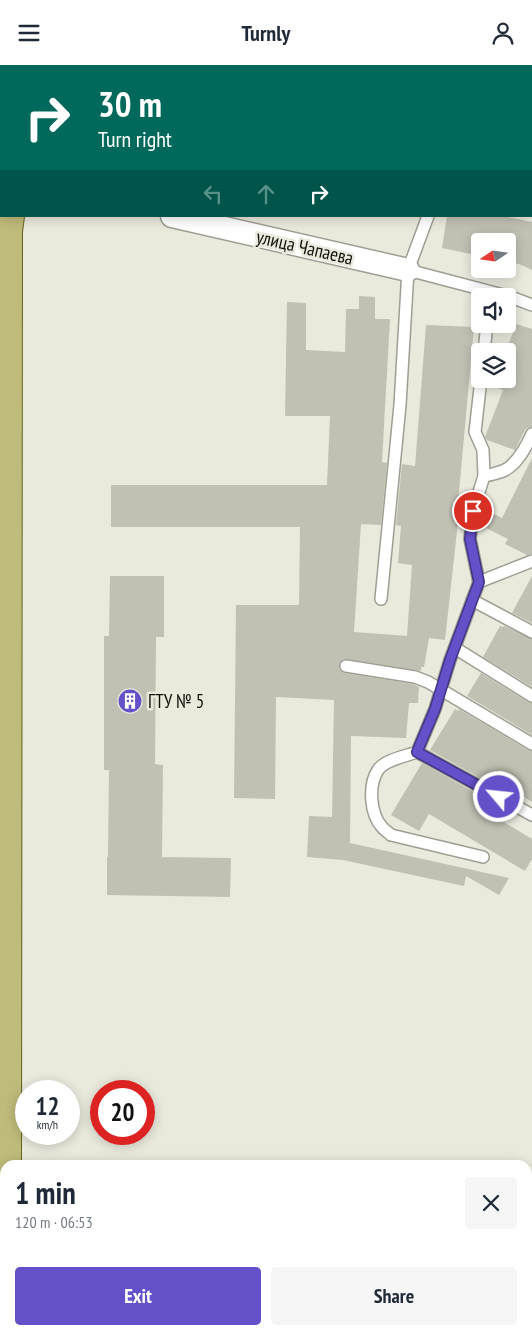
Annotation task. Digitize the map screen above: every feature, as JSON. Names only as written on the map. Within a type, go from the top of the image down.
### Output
[{"type":"main road","points":[[7,1160],[4,1120],[4,678],[8,240],[10,217]]},
{"type":"street","name":"улица Чапаева","points":[[176,217],[408,270]]},
{"type":"lane","points":[[381,599],[400,405],[408,270],[428,217]]},
{"type":"lane","points":[[408,270],[471,288]]},
{"type":"lane","points":[[516,299],[532,305]]},
{"type":"lane","points":[[480,388],[475,432],[483,451],[484,476],[473,511],[470,539],[479,582],[454,648],[435,709],[417,752],[385,764],[378,770],[373,781],[372,802],[375,815],[381,827],[391,835],[483,857]]},
{"type":"lane","points":[[484,476],[505,470],[525,450],[532,434]]},
{"type":"lane","points":[[479,582],[532,561]]},
{"type":"lane","points":[[472,600],[532,632]]},
{"type":"lane","points":[[454,648],[532,696]]},
{"type":"lane","points":[[346,666],[415,677],[428,682],[532,744]]},
{"type":"lane","points":[[417,752],[532,815]]},
{"type":"building","points":[[447,217],[508,217],[532,222],[532,270],[516,263],[516,233],[471,233],[471,254],[442,248]]},
{"type":"building","points":[[359,296],[375,297],[375,319],[390,319],[382,462],[387,463],[381,525],[361,524],[354,632],[407,636],[412,565],[398,563],[401,526],[396,525],[402,464],[415,466],[426,325],[471,327],[471,333],[473,333],[473,343],[471,343],[458,503],[460,504],[445,640],[429,638],[424,667],[421,667],[421,671],[347,659],[343,659],[339,664],[339,669],[345,673],[413,684],[419,687],[418,703],[409,703],[406,738],[351,736],[350,843],[509,878],[499,895],[466,876],[464,886],[343,860],[307,857],[309,816],[332,817],[334,700],[276,697],[275,799],[234,798],[236,605],[299,605],[300,527],[111,527],[111,485],[327,485],[330,416],[285,416],[287,302],[306,303],[306,350],[345,352],[346,309],[359,309]]},
{"type":"building","points":[[516,324],[532,329],[532,427],[525,430],[515,450],[487,440],[485,437],[503,390],[496,388],[516,388],[516,343],[509,343],[513,333],[516,333]]},
{"type":"building","points":[[532,458],[532,554],[527,555],[505,544],[508,539],[484,527],[492,513],[502,518]]},
{"type":"building","name":"ГТУ № 5","points":[[110,576],[164,576],[164,637],[156,637],[155,764],[163,765],[162,857],[231,858],[230,897],[107,895],[109,770],[104,770],[104,636],[109,636]]},
{"type":"building","points":[[532,576],[532,623],[512,613]]},
{"type":"building","points":[[500,626],[504,626],[532,639],[532,687],[483,657]]},
{"type":"building","points":[[481,673],[532,703],[532,735],[467,696]]},
{"type":"building","points":[[455,709],[458,711],[459,709],[532,751],[532,802],[492,777],[489,783],[430,750]]},
{"type":"building","points":[[422,763],[481,796],[476,805],[532,839],[532,859],[525,871],[429,814],[419,831],[391,815]]},
{"type":"place","name":"ГТУ № 5","points":[[130,701]]},
{"type":"route","points":[[473,511],[470,539],[479,582],[450,660],[435,709],[417,752],[499,797]]}]
